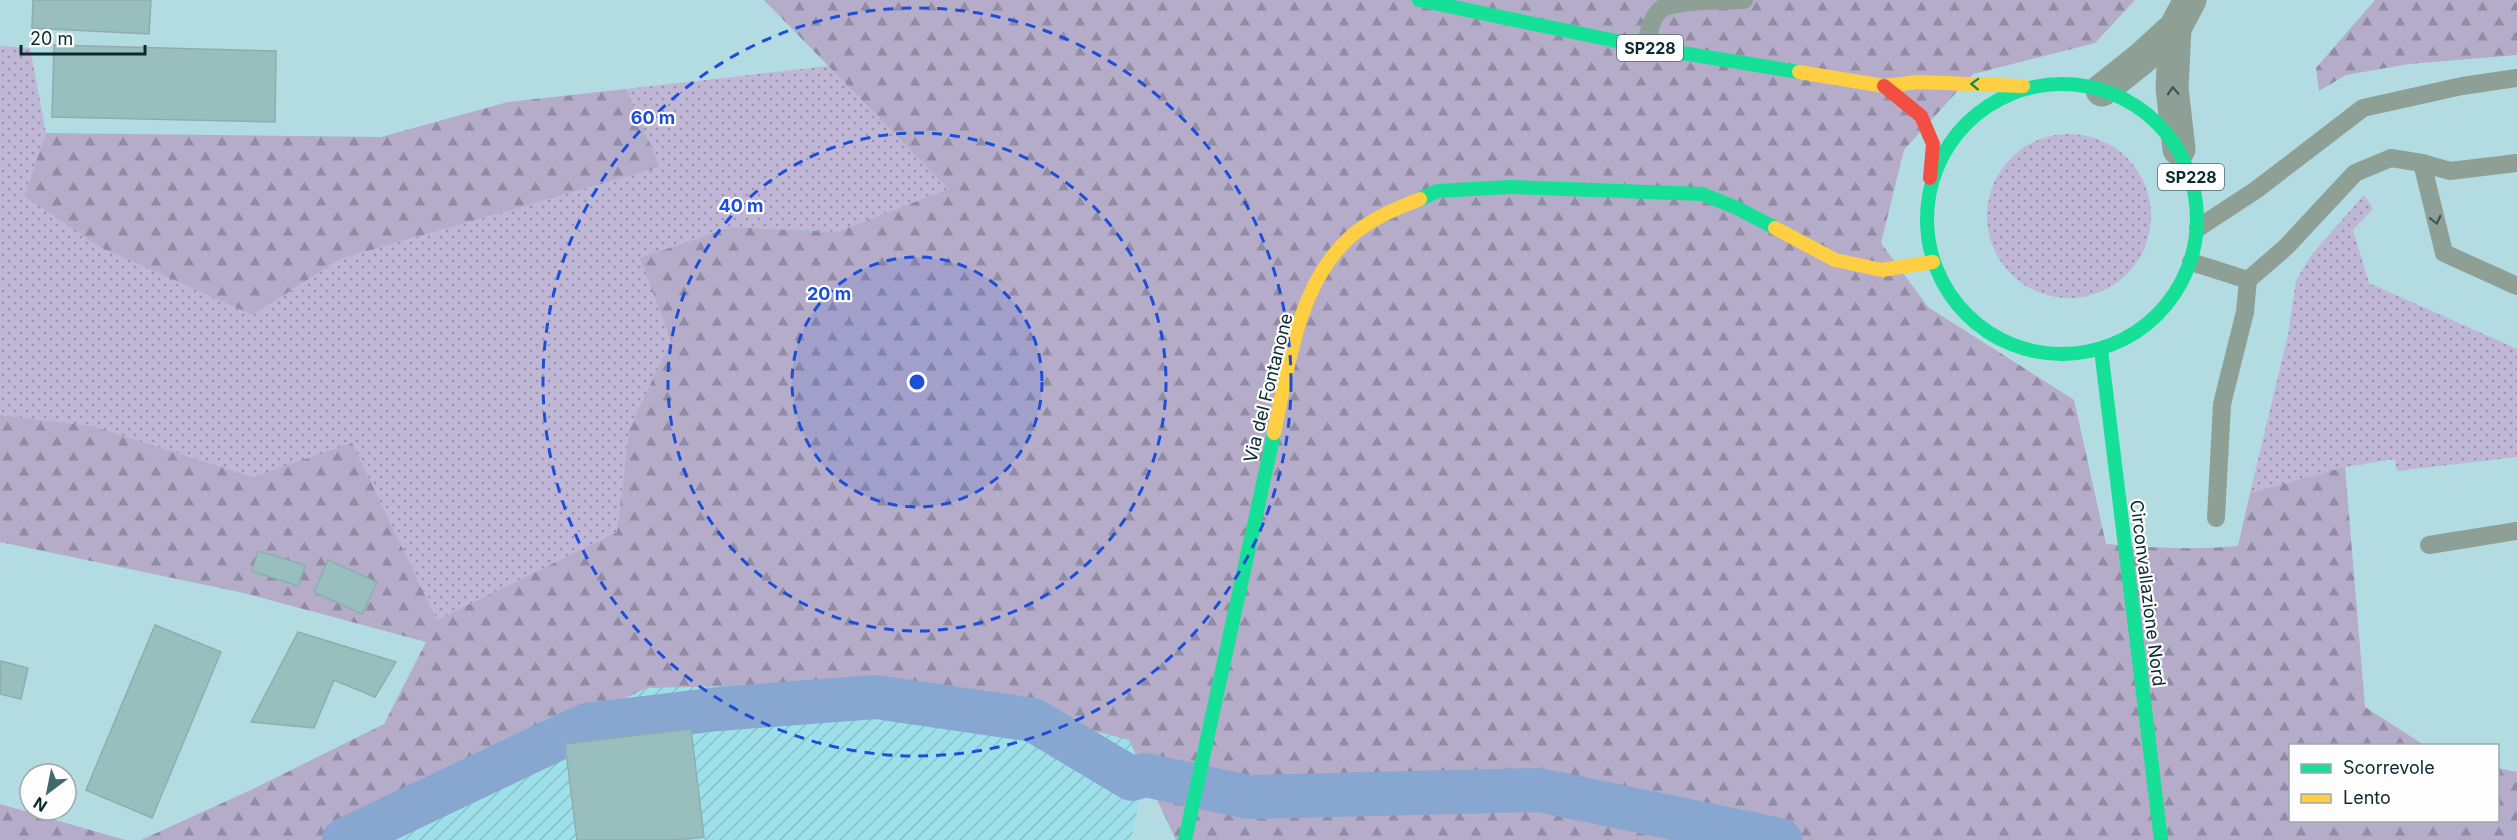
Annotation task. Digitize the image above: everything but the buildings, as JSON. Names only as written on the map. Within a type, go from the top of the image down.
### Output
[{"type":"main road","name":"SP228","points":[[1419,0],[1645,47],[1884,86],[1921,116],[1933,144],[1928,200],[1927,232],[1933,262],[1952,299],[1982,328],[2019,348],[2060,356],[2101,350],[2139,332],[2169,305],[2190,269],[2198,228],[2195,187],[2179,149],[2158,123],[2133,103],[2102,90],[2068,83],[2034,86],[1995,101],[1962,127],[1939,161],[1928,200]]},
{"type":"main road","points":[[1884,86],[1918,82],[2034,86]]},
{"type":"main road","name":"Via del Fontanone","points":[[1186,834],[1296,330],[1317,279],[1348,239],[1389,211],[1438,191],[1485,188],[1636,190],[1702,194],[1737,208],[1834,260],[1882,270],[1933,262]]},
{"type":"main road","name":"Circonvallazione Nord","points":[[2101,350],[2161,840]]},
{"type":"street","points":[[2102,90],[2141,59],[2182,14]]},
{"type":"street","points":[[2179,149],[2172,88],[2182,14]]},
{"type":"lane","points":[[1645,47],[1652,21],[1660,9],[1675,1],[1744,0]]},
{"type":"lane","points":[[2198,228],[2256,190],[2363,108],[2462,86],[2517,78]]},
{"type":"lane","points":[[2216,518],[2222,404],[2245,312],[2248,280],[2286,247],[2355,173],[2391,158],[2450,171],[2517,163]]},
{"type":"lane","points":[[2422,163],[2444,254],[2517,286]]},
{"type":"lane","points":[[2191,262],[2248,280]]},
{"type":"lane","points":[[2497,277],[2517,274]]},
{"type":"lane","points":[[2429,545],[2517,531]]},
{"type":"shaded area","points":[[0,46],[30,48],[46,133],[24,196],[253,315],[340,259],[660,167],[626,89],[828,66],[948,189],[837,232],[732,227],[671,340],[629,431],[617,532],[437,620],[352,444],[253,477],[92,426],[0,415]]},
{"type":"shaded area","points":[[2069,134],[2100,141],[2127,158],[2144,185],[2151,216],[2144,247],[2127,274],[2100,291],[2069,298],[2038,291],[2011,274],[1994,247],[1987,216],[1994,185],[2011,158],[2038,141]]},
{"type":"shaded area","points":[[2364,195],[2373,209],[2353,230],[2369,283],[2517,349],[2517,457],[2397,471],[2395,459],[2345,467],[2250,493],[2288,335],[2296,281],[2312,254]]},
{"type":"shaded area","points":[[908,674],[1129,740],[1145,775],[1131,840],[322,840],[647,688]]},
{"type":"green space","points":[[764,0],[2135,0],[2095,43],[1973,74],[1904,150],[1881,243],[1928,307],[2074,400],[2106,544],[2172,548],[2238,546],[2250,493],[2345,467],[2365,707],[2422,744],[2289,744],[2289,822],[2499,822],[2499,768],[2517,772],[2517,840],[1176,840],[1129,740],[908,682],[647,688],[322,840],[141,840],[253,789],[384,724],[426,642],[244,593],[0,542],[0,415],[92,426],[253,477],[352,443],[437,620],[617,532],[629,430],[671,340],[640,258],[732,227],[837,232],[948,189]]},
{"type":"green space","points":[[2375,0],[2517,0],[2517,55],[2409,64],[2346,75],[2319,91],[2316,68]]},
{"type":"green space","points":[[626,89],[660,167],[340,259],[253,315],[100,247],[24,196],[46,133],[381,137],[508,102]]},
{"type":"green space","points":[[0,804],[18,809],[18,822],[62,822],[125,840],[0,840]]},
{"type":"waterway","points":[[344,840],[586,725],[718,709],[876,697],[1033,720],[1132,779],[1145,775],[1248,797],[1539,790],[1780,840]]},
{"type":"traffic: fast","points":[[1419,0],[1645,47],[1799,72]]},
{"type":"traffic: fast","points":[[2049,84],[2075,84],[2114,94],[2137,107],[2158,123],[2174,144],[2187,167],[2195,193],[2197,219],[2195,245],[2187,271],[2174,294],[2158,315],[2137,331],[2114,344],[2075,354],[2049,354],[2010,344],[1987,331],[1966,315],[1950,294],[1937,271],[1927,232],[1927,206],[1937,167],[1950,144],[1966,123],[1987,107],[2010,94],[2049,84]]},
{"type":"traffic: fast","points":[[1420,199],[1438,191],[1509,187],[1702,194],[1737,208],[1775,228]]},
{"type":"traffic: fast","points":[[2101,350],[2161,840]]},
{"type":"traffic: fast","points":[[1185,840],[1274,433]]},
{"type":"traffic: slow","points":[[1799,72],[1884,86],[1918,82],[2023,86]]},
{"type":"traffic: slow","points":[[1274,433],[1297,330],[1317,280],[1331,258],[1356,232],[1382,216],[1420,199]]},
{"type":"traffic: slow","points":[[1775,228],[1835,260],[1882,270],[1933,262]]},
{"type":"traffic: jam","points":[[1884,86],[1921,116],[1933,144],[1930,178]]}]
